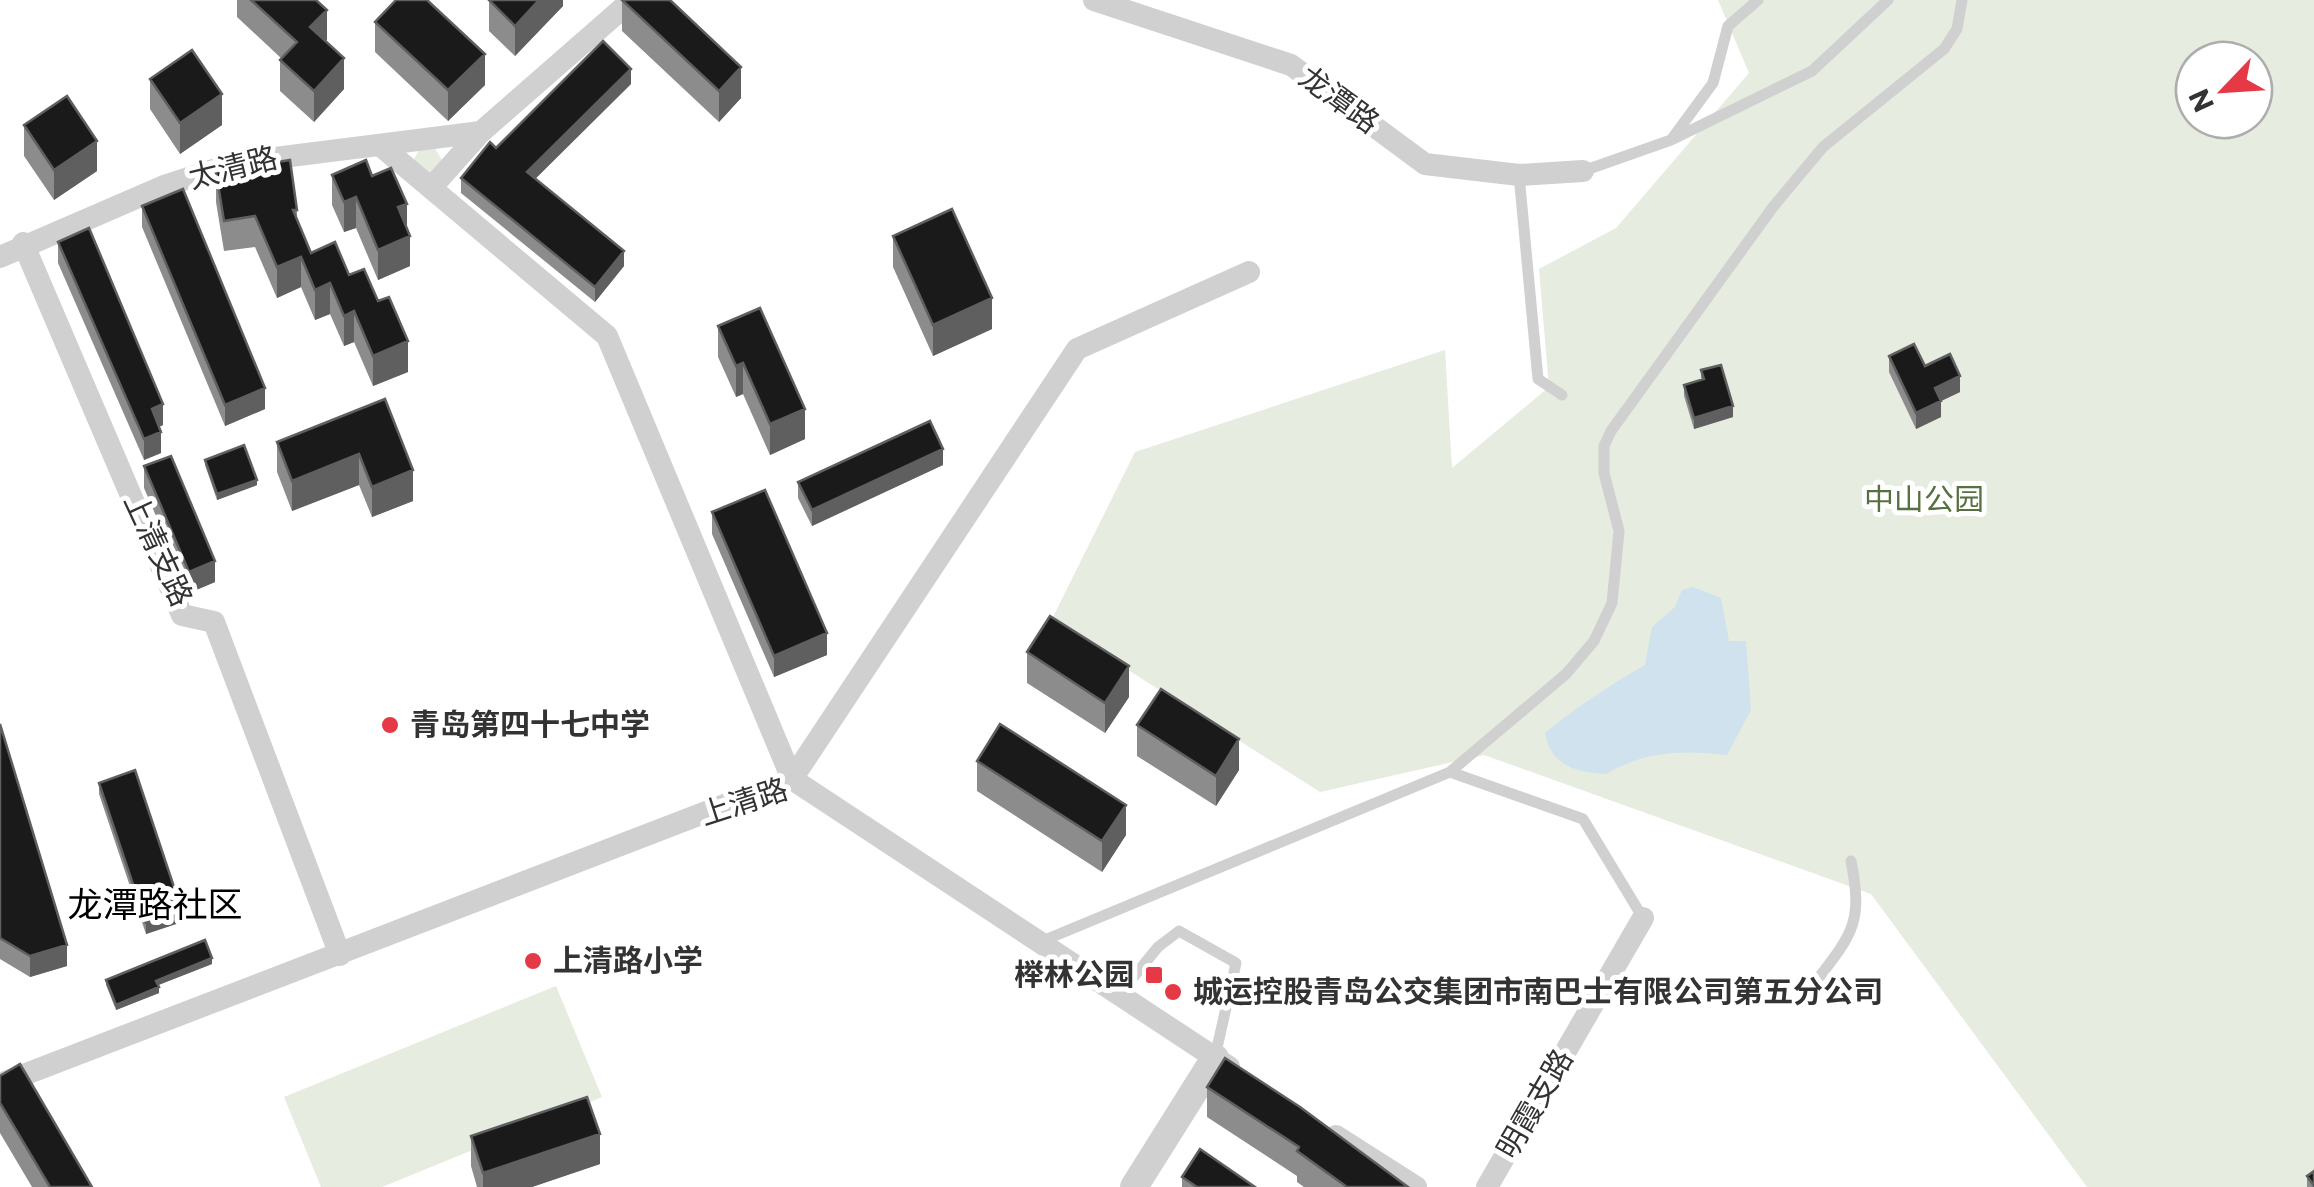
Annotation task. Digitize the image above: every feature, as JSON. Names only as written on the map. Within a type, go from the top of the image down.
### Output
[{"type":"street","points":[[430,188],[481,132],[632,0]]},
{"type":"street","name":"龙潭路","points":[[1094,0],[1291,65],[1426,164],[1520,175],[1583,171]]},
{"type":"street","name":"太清路","points":[[0,257],[164,186],[235,163],[481,132]]},
{"type":"street","points":[[380,146],[607,336],[792,780]]},
{"type":"street","name":"上清支路","points":[[23,244],[182,615],[214,622],[340,955]]},
{"type":"street","points":[[792,780],[1077,349],[1249,272]]},
{"type":"street","name":"上清路","points":[[0,1084],[792,780],[1036,944],[1248,1079]]},
{"type":"street","name":"明霞支路","points":[[1487,1187],[1643,918]]},
{"type":"street","points":[[1134,1187],[1215,1058]]},
{"type":"street","points":[[1314,1122],[1416,1187]]},
{"type":"lane","points":[[1670,140],[1713,82],[1728,26],[1758,0]]},
{"type":"lane","points":[[1583,171],[1670,140],[1812,71],[1888,0]]},
{"type":"lane","points":[[1036,944],[1450,772],[1566,674],[1594,641],[1612,603],[1619,531],[1604,473],[1604,446],[1611,431],[1773,207],[1823,147],[1944,49],[1957,29],[1962,0]]},
{"type":"lane","points":[[1520,175],[1538,378],[1562,395]]},
{"type":"lane","points":[[1450,772],[1583,819],[1643,918]]},
{"type":"lane","points":[[1816,980],[1849,938],[1859,901],[1851,861]]},
{"type":"lane","points":[[1118,996],[1158,947],[1178,931],[1236,964],[1215,1058]]},
{"type":"green space","name":"中山公园","points":[[1718,0],[2314,0],[2314,1187],[2087,1187],[1871,894],[1484,755],[1320,792],[1051,621],[1135,452],[1445,350],[1452,468],[1549,387],[1539,269],[1616,228],[1749,73]]},
{"type":"green space","points":[[434,147],[442,160],[429,175],[413,161],[420,148]]},
{"type":"green space","points":[[556,986],[602,1097],[382,1187],[321,1187],[284,1097]]},
{"type":"water","points":[[1693,587],[1721,598],[1729,641],[1746,641],[1751,710],[1727,755],[1664,754],[1606,774],[1575,769],[1559,760],[1545,733],[1645,665],[1652,627],[1675,607],[1682,590]]},
{"type":"building","points":[[251,0],[316,0],[327,10],[310,27],[344,58],[314,91],[280,60],[297,42]]},
{"type":"building","points":[[396,0],[427,0],[485,54],[448,90],[375,22]]},
{"type":"building","points":[[489,0],[539,0],[515,26]]},
{"type":"building","points":[[622,0],[670,0],[741,67],[719,91]]},
{"type":"building","points":[[603,41],[631,69],[527,172],[624,251],[595,287],[461,178],[490,142],[496,148]]},
{"type":"building","points":[[192,50],[222,94],[180,123],[150,79]]},
{"type":"building","points":[[67,96],[97,141],[54,170],[24,125]]},
{"type":"building","points":[[290,160],[297,210],[293,210],[311,253],[335,242],[349,275],[364,269],[378,301],[389,297],[408,341],[373,356],[354,311],[344,316],[330,283],[315,290],[301,257],[277,267],[255,216],[224,221],[216,172]]},
{"type":"building","points":[[366,160],[372,176],[391,168],[407,204],[398,207],[410,236],[378,250],[356,197],[344,202],[332,175]]},
{"type":"building","points":[[183,189],[265,388],[225,405],[142,206]]},
{"type":"building","points":[[952,209],[992,298],[933,325],[893,236]]},
{"type":"building","points":[[89,228],[163,404],[152,409],[161,432],[144,439],[58,242]]},
{"type":"building","points":[[760,308],[805,409],[770,424],[743,363],[736,366],[718,326]]},
{"type":"building","points":[[1914,344],[1925,366],[1950,354],[1960,376],[1935,388],[1941,401],[1916,413],[1889,356]]},
{"type":"building","points":[[1721,365],[1733,406],[1694,418],[1684,385],[1704,379],[1701,370]]},
{"type":"building","points":[[385,399],[413,470],[372,487],[359,454],[292,481],[277,442]]},
{"type":"building","points":[[930,421],[943,449],[812,510],[798,482]]},
{"type":"building","points":[[244,445],[257,480],[217,494],[205,460]]},
{"type":"building","points":[[171,456],[215,561],[189,572],[144,466]]},
{"type":"building","points":[[765,490],[827,633],[774,656],[712,512]]},
{"type":"building","points":[[1050,616],[1129,666],[1105,703],[1027,652]]},
{"type":"building","points":[[1161,689],[1239,739],[1216,776],[1137,725]]},
{"type":"building","points":[[0,724],[67,945],[30,956],[0,938]]},
{"type":"building","points":[[1000,724],[1126,805],[1102,841],[977,761]]},
{"type":"building","points":[[135,770],[182,911],[146,923],[99,783]]},
{"type":"building","points":[[205,940],[212,958],[156,981],[159,987],[116,1005],[106,980]]},
{"type":"building","points":[[1225,1058],[1300,1107],[1408,1187],[1347,1187],[1297,1151],[1299,1147],[1207,1087]]},
{"type":"building","points":[[20,1064],[92,1187],[50,1187],[0,1103],[0,1076]]},
{"type":"building","points":[[587,1097],[600,1134],[483,1173],[471,1136]]},
{"type":"building","points":[[1200,1149],[1255,1187],[1197,1187],[1182,1177]]},
{"type":"place","name":"青岛第四十七中学","points":[[390,725]]},
{"type":"place","name":"上清路小学","points":[[533,961]]},
{"type":"place","name":"榉林公园","points":[[1154,975]]},
{"type":"place","name":"城运控股青岛公交集团市南巴士有限公司第五分公司","points":[[1173,992]]},
{"type":"district","name":"龙潭路社区","points":[[155,905]]}]
